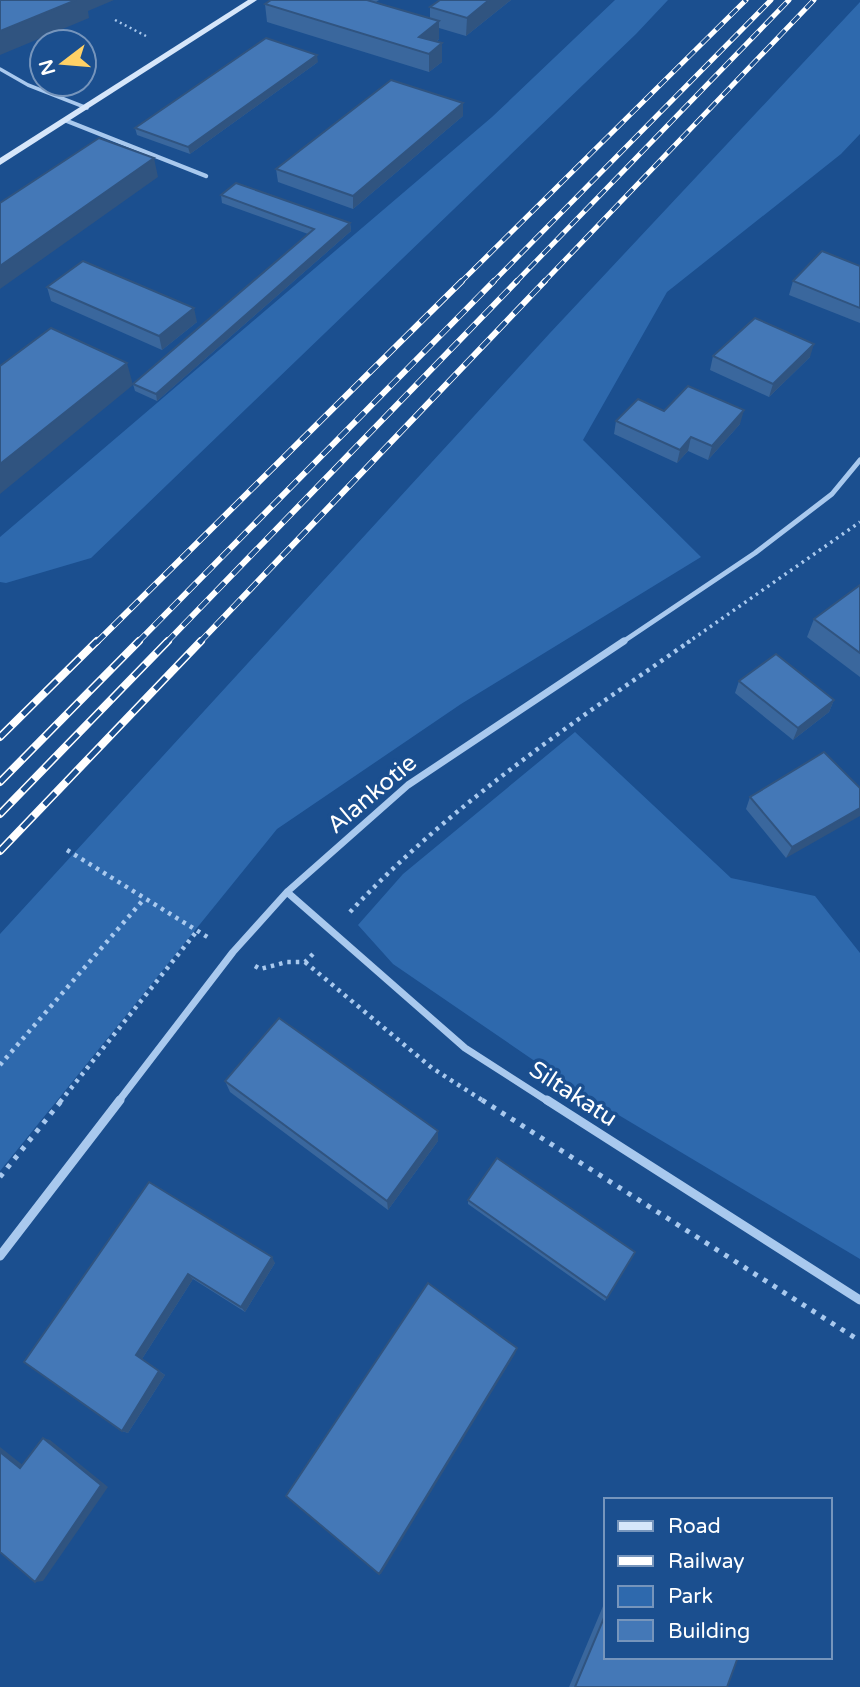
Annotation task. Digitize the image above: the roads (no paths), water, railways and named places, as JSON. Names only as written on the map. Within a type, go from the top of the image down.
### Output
[{"type":"street","points":[[0,162],[253,0]]},
{"type":"street","points":[[67,121],[206,176]]},
{"type":"street","name":"Alankotie","points":[[0,1256],[233,952],[287,892],[408,785],[755,553],[832,494],[860,460]]},
{"type":"street","name":"Siltakatu","points":[[287,892],[465,1048],[860,1300]]},
{"type":"lane","points":[[0,69],[28,85],[87,108]]},
{"type":"railway","points":[[460,283],[746,0]]},
{"type":"railway","points":[[492,283],[771,0]]},
{"type":"railway","points":[[515,283],[789,0]]},
{"type":"railway","points":[[543,283],[814,0]]},
{"type":"railway","points":[[96,643],[462,281]]},
{"type":"railway","points":[[137,643],[494,281]]},
{"type":"railway","points":[[166,643],[517,281]]},
{"type":"railway","points":[[199,643],[545,281]]},
{"type":"railway","points":[[0,737],[97,641]]},
{"type":"railway","points":[[0,782],[139,641]]},
{"type":"railway","points":[[0,814],[168,641]]},
{"type":"railway","points":[[0,851],[201,641]]}]
